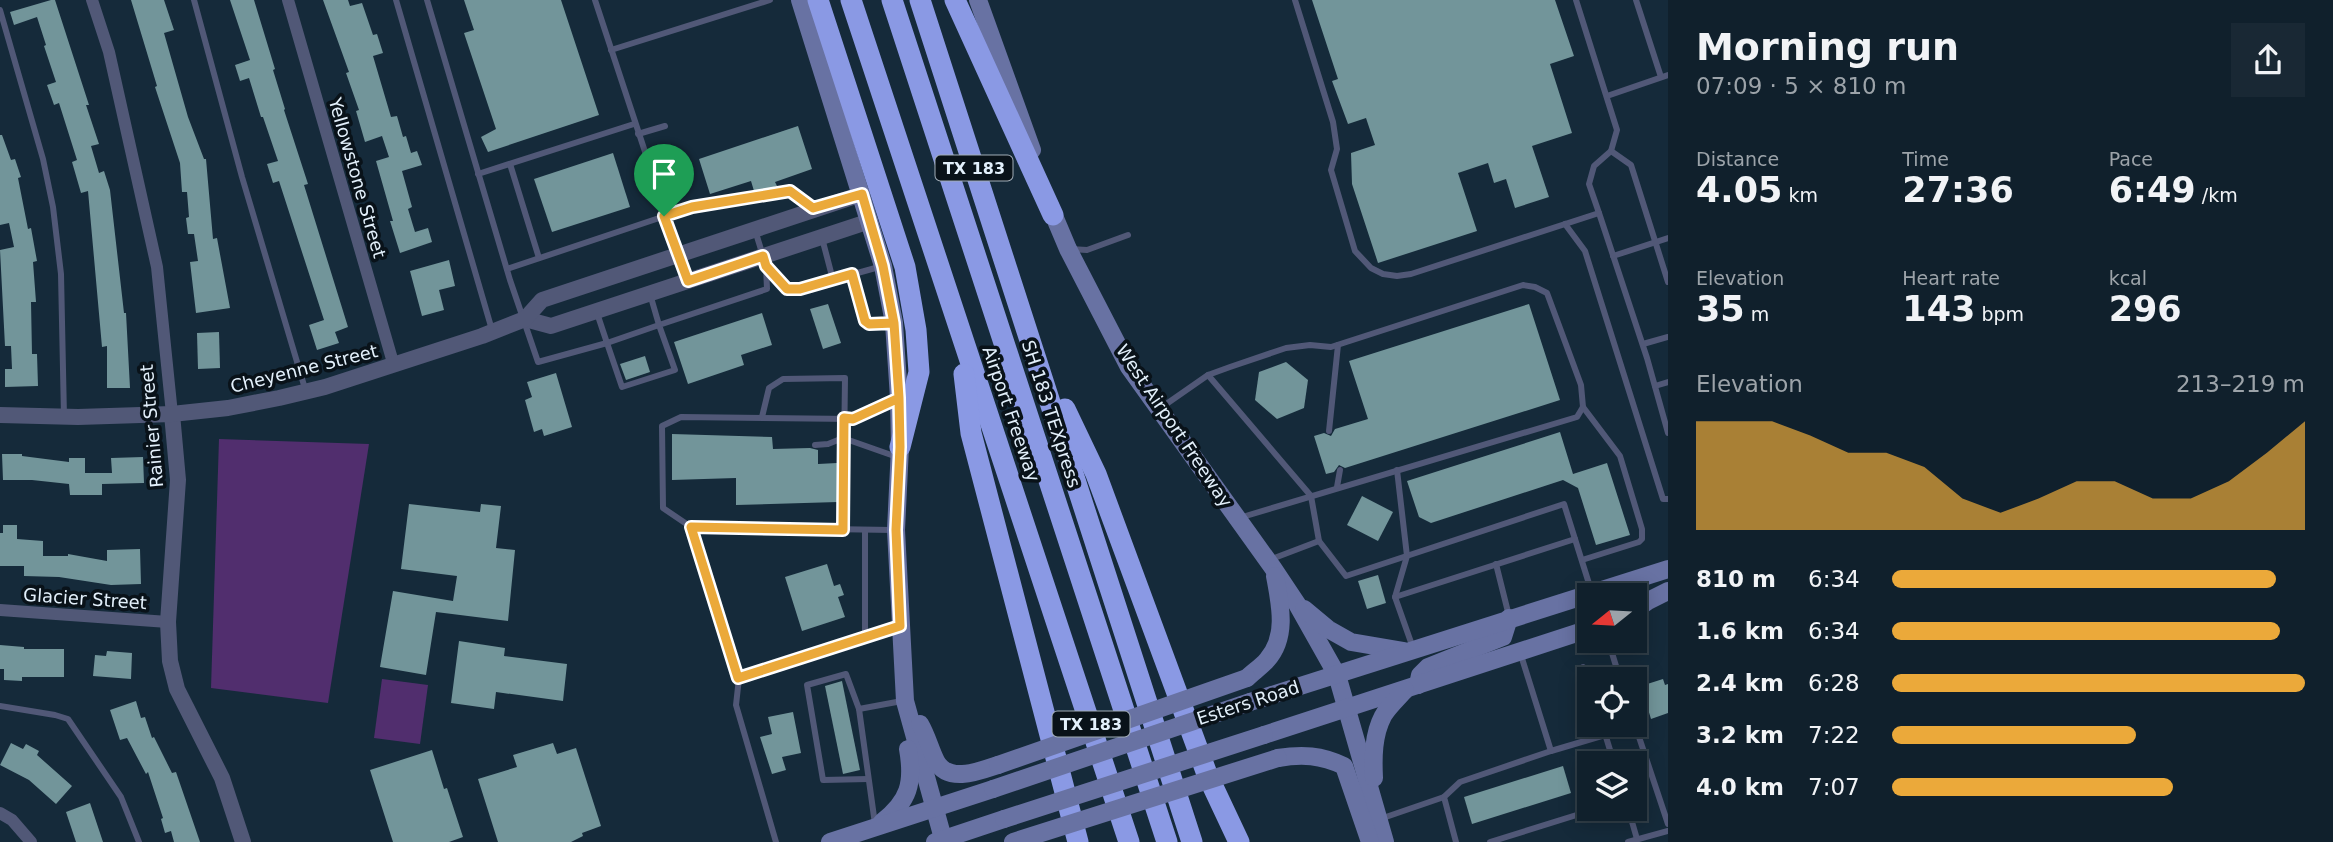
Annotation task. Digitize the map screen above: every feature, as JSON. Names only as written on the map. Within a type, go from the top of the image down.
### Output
[{"type":"highway","points":[[818,0],[905,267],[916,330],[919,372],[899,452]]},
{"type":"highway","name":"Airport Freeway","points":[[851,0],[1129,842]]},
{"type":"highway","name":"SH 183 TEXpress","points":[[879,0],[1153,842]]},
{"type":"highway","name":"SH 183 TEXpress","points":[[892,0],[1167,842]]},
{"type":"highway","name":"TX 183","points":[[920,0],[1192,842]]},
{"type":"highway","points":[[955,0],[1053,215]]},
{"type":"highway","points":[[959,330],[971,433],[1078,842]]},
{"type":"highway","points":[[1029,335],[1096,474],[1207,774],[1239,842]]},
{"type":"main road","points":[[800,0],[883,266],[894,323],[899,398],[896,530],[905,701],[903,722],[911,763],[911,784],[901,806],[875,826]]},
{"type":"main road","name":"West Airport Freeway","points":[[978,0],[1025,128],[1053,215],[1129,367],[1270,564],[1297,604],[1337,675],[1385,842]]},
{"type":"main road","points":[[905,701],[924,731],[937,765],[952,774],[974,773],[1247,678],[1269,658],[1278,639],[1282,614],[1270,564]]},
{"type":"main road","name":"Esters Road","points":[[1624,583],[1668,569]]},
{"type":"main road","points":[[1647,602],[1668,591]]},
{"type":"main road","name":"Esters Road","points":[[830,842],[933,810],[1250,702],[1577,598]]},
{"type":"main road","points":[[1297,604],[1328,629],[1350,642],[1411,651]]},
{"type":"main road","points":[[1647,610],[1668,604]]},
{"type":"main road","points":[[1509,618],[1520,652]]},
{"type":"main road","points":[[1376,811],[1375,738],[1383,716],[1428,667],[1503,638],[1509,618]]},
{"type":"main road","name":"Esters Road","points":[[941,841],[1577,633]]},
{"type":"main road","points":[[905,701],[941,841]]},
{"type":"main road","points":[[1013,842],[1278,758],[1304,754],[1330,759],[1344,766],[1370,842]]},
{"type":"street","name":"Rainier Street","points":[[92,0],[109,52],[157,267],[178,480],[168,622],[170,661],[177,689],[222,778],[243,842]]},
{"type":"street","name":"Yellowstone Street","points":[[288,0],[394,366]]},
{"type":"street","name":"Cheyenne Street","points":[[0,415],[64,417],[172,414],[228,408],[306,391],[394,366],[493,332],[525,319],[542,300],[813,208],[862,194]]},
{"type":"street","name":"Cheyenne Street","points":[[525,319],[551,326],[688,281],[764,261],[822,237],[870,222]]},
{"type":"street","name":"Glacier Street","points":[[0,610],[168,622]]},
{"type":"street","points":[[0,813],[12,820],[31,842]]},
{"type":"lane","points":[[194,0],[242,177],[306,391]]},
{"type":"lane","points":[[396,0],[493,332]]},
{"type":"lane","points":[[427,0],[507,269],[538,362],[607,343],[767,289],[764,261],[754,228]]},
{"type":"lane","points":[[595,0],[664,216],[688,281]]},
{"type":"lane","points":[[737,0],[740,8]]},
{"type":"lane","points":[[611,50],[770,0]]},
{"type":"lane","points":[[1295,0],[1333,122],[1337,149],[1331,170],[1355,251],[1371,268],[1383,274],[1411,274],[1599,213]]},
{"type":"lane","points":[[1576,0],[1617,130],[1611,151],[1594,166],[1589,184],[1643,344],[1668,433]]},
{"type":"lane","points":[[1636,0],[1668,85]]},
{"type":"lane","points":[[0,10],[43,159],[53,207],[61,274],[64,417]]},
{"type":"lane","points":[[1606,96],[1665,76]]},
{"type":"lane","points":[[478,174],[634,124]]},
{"type":"lane","points":[[638,134],[666,126]]},
{"type":"lane","points":[[1611,151],[1631,165],[1668,282]]},
{"type":"lane","points":[[510,164],[539,258]]},
{"type":"lane","points":[[507,269],[692,207],[790,191],[813,208]]},
{"type":"lane","points":[[1565,224],[1584,251],[1663,499],[1668,499]]},
{"type":"lane","points":[[1068,249],[1087,250],[1128,235]]},
{"type":"lane","points":[[822,237],[833,280]]},
{"type":"lane","points":[[1613,256],[1668,238]]},
{"type":"lane","points":[[764,261],[787,289],[800,289],[883,266]]},
{"type":"lane","points":[[852,274],[865,321],[869,324],[894,323]]},
{"type":"lane","points":[[1159,409],[1208,375],[1286,348],[1310,345],[1331,347],[1524,285],[1535,287],[1547,293],[1552,305],[1581,385],[1583,407],[1620,456],[1642,529],[1639,542],[1582,561]]},
{"type":"lane","points":[[596,311],[622,387],[675,370],[649,293]]},
{"type":"lane","points":[[1643,344],[1668,337]]},
{"type":"lane","points":[[1329,431],[1338,345]]},
{"type":"lane","points":[[1208,375],[1311,496],[1319,541],[1346,576],[1564,504],[1589,583]]},
{"type":"lane","points":[[762,417],[769,388],[783,379],[845,378],[843,530]]},
{"type":"lane","points":[[1655,386],[1668,382]]},
{"type":"lane","points":[[896,530],[691,527],[663,508],[662,426],[681,417],[853,419],[899,398]]},
{"type":"lane","points":[[1237,518],[1577,416],[1583,407]]},
{"type":"lane","points":[[801,428],[802,418]]},
{"type":"lane","points":[[815,445],[844,439],[899,452]]},
{"type":"lane","points":[[1337,487],[1340,470]]},
{"type":"lane","points":[[1397,470],[1407,556],[1395,597],[1411,651]]},
{"type":"lane","points":[[691,527],[738,678],[736,705],[776,842]]},
{"type":"lane","points":[[865,530],[865,637]]},
{"type":"lane","points":[[1395,597],[1575,538]]},
{"type":"lane","points":[[1270,564],[1319,541]]},
{"type":"lane","points":[[1496,564],[1509,618]]},
{"type":"lane","points":[[738,678],[900,626]]},
{"type":"lane","points":[[1520,652],[1550,751]]},
{"type":"lane","points":[[868,779],[823,780],[807,685],[846,674],[859,709],[875,826]]},
{"type":"lane","points":[[859,709],[905,701]]},
{"type":"lane","points":[[0,706],[68,719],[121,797],[139,842]]},
{"type":"lane","points":[[1376,811],[1444,797],[1460,782],[1595,737]]},
{"type":"lane","points":[[1639,737],[1668,824]]},
{"type":"lane","points":[[1444,797],[1456,842]]},
{"type":"lane","points":[[1490,842],[1577,815]]},
{"type":"lane","points":[[1632,821],[1637,839]]},
{"type":"lane","points":[[1628,842],[1668,831]]},
{"type":"shaded area","points":[[219,439],[369,444],[328,703],[211,688]]},
{"type":"shaded area","points":[[382,679],[428,685],[420,744],[374,738]]},
{"type":"building","points":[[55,0],[89,105],[86,105],[99,144],[91,146],[99,173],[104,171],[110,190],[126,313],[130,388],[107,388],[107,346],[102,347],[88,191],[81,193],[72,162],[77,160],[59,103],[54,105],[47,85],[56,82],[44,46],[46,45],[37,17],[14,25],[10,12]]},
{"type":"building","points":[[131,0],[164,0],[174,30],[164,33],[188,117],[206,159],[213,239],[217,238],[230,308],[196,313],[190,262],[198,261],[194,234],[188,234],[187,192],[182,192],[180,163]]},
{"type":"building","points":[[230,0],[254,0],[275,69],[273,70],[284,110],[308,184],[304,185],[348,327],[335,332],[339,343],[317,350],[309,325],[324,320],[279,181],[273,183],[267,164],[278,161],[263,117],[249,78],[240,81],[235,65],[250,60]]},
{"type":"building","points":[[323,0],[348,0],[350,6],[362,3],[373,35],[377,34],[383,53],[373,56],[391,117],[397,116],[411,153],[417,151],[422,165],[402,171],[412,207],[408,209],[415,232],[428,228],[432,242],[400,253],[376,161],[389,157],[382,136],[365,142],[356,111],[359,110],[346,73],[349,72]]},
{"type":"building","points":[[464,0],[561,0],[599,115],[488,152],[481,137],[496,129],[464,33],[474,30]]},
{"type":"building","points":[[1312,0],[1555,0],[1574,56],[1550,64],[1572,133],[1532,146],[1549,197],[1515,208],[1506,179],[1494,183],[1488,163],[1458,173],[1477,231],[1378,263],[1352,184],[1351,153],[1375,145],[1366,118],[1348,124],[1332,81],[1338,79]]},
{"type":"building","points":[[798,126],[812,169],[775,182],[777,186],[771,188],[754,191],[751,181],[710,194],[699,159]]},
{"type":"building","points":[[0,135],[11,160],[15,159],[21,177],[18,178],[37,261],[33,262],[36,302],[31,302],[32,354],[37,354],[38,386],[5,387],[5,369],[12,369],[11,346],[5,346],[0,250],[14,247],[9,223],[0,225]]},
{"type":"building","points":[[613,153],[630,207],[552,232],[534,179]]},
{"type":"building","points":[[449,260],[455,286],[439,290],[444,310],[422,316],[410,271]]},
{"type":"building","points":[[828,304],[841,343],[823,349],[810,309]]},
{"type":"building","points":[[1529,304],[1560,400],[1345,468],[1339,465],[1334,472],[1326,474],[1314,436],[1324,433],[1331,436],[1335,429],[1368,419],[1349,361]]},
{"type":"building","points":[[762,313],[772,345],[741,355],[744,365],[688,384],[674,342]]},
{"type":"building","points":[[219,332],[220,368],[198,369],[197,333]]},
{"type":"building","points":[[645,356],[650,372],[626,380],[620,364]]},
{"type":"building","points":[[1286,362],[1308,380],[1304,408],[1277,419],[1255,400],[1259,372]]},
{"type":"building","points":[[556,373],[572,427],[544,436],[542,429],[534,432],[525,400],[532,397],[527,382]]},
{"type":"building","points":[[1560,432],[1573,474],[1607,463],[1630,535],[1596,545],[1578,488],[1563,480],[1431,523],[1419,517],[1407,481]]},
{"type":"building","points":[[672,434],[772,437],[773,449],[818,450],[818,464],[837,463],[838,502],[736,505],[736,478],[672,480]]},
{"type":"building","points":[[2,454],[22,454],[69,462],[69,458],[85,458],[85,473],[112,473],[111,458],[143,457],[144,483],[102,484],[102,495],[70,495],[69,484],[3,480]]},
{"type":"building","points":[[1362,496],[1393,512],[1378,541],[1347,525]]},
{"type":"building","points":[[409,504],[480,512],[481,504],[501,506],[496,548],[515,550],[508,621],[436,612],[426,675],[380,667],[393,591],[453,601],[457,576],[401,569]]},
{"type":"building","points":[[3,525],[17,525],[17,539],[43,541],[43,556],[68,554],[107,561],[107,550],[140,549],[141,584],[111,585],[59,577],[24,576],[24,566],[0,566],[0,533],[3,533]]},
{"type":"building","points":[[827,564],[834,586],[840,584],[844,595],[838,597],[845,617],[802,631],[785,577]]},
{"type":"building","points":[[1378,575],[1386,603],[1367,609],[1358,581]]},
{"type":"building","points":[[459,641],[505,648],[504,656],[567,664],[563,701],[496,692],[494,709],[451,703]]},
{"type":"building","points":[[0,645],[24,649],[64,649],[64,677],[4,680],[4,669],[0,669]]},
{"type":"building","points":[[107,651],[132,653],[131,679],[93,676],[95,655],[106,656]]},
{"type":"building","points":[[1663,679],[1665,685],[1668,684],[1668,713],[1651,719],[1647,706],[1647,684]]},
{"type":"building","points":[[842,681],[860,770],[843,774],[825,686]]},
{"type":"building","points":[[136,701],[141,718],[145,717],[152,738],[154,737],[172,773],[176,772],[200,842],[174,842],[171,831],[165,833],[161,819],[163,818],[148,772],[146,774],[127,738],[120,740],[110,710]]},
{"type":"building","points":[[793,712],[801,753],[782,757],[786,770],[772,774],[760,737],[772,734],[768,717]]},
{"type":"building","points":[[11,743],[23,749],[26,744],[39,751],[37,755],[72,786],[56,804],[29,780],[0,765]]},
{"type":"building","points":[[553,743],[557,754],[576,748],[601,826],[582,833],[583,836],[571,842],[498,842],[478,779],[517,767],[513,755]]},
{"type":"building","points":[[432,750],[463,837],[449,842],[393,842],[370,770]]},
{"type":"building","points":[[1563,766],[1571,793],[1472,824],[1464,797]]},
{"type":"building","points":[[90,803],[103,842],[76,842],[66,812]]},
{"type":"route","points":[[664,216],[688,281],[763,256],[766,266],[787,289],[800,289],[852,274],[865,321],[869,324],[894,323],[899,398],[853,419],[844,418],[843,530],[691,527],[738,678],[900,626],[896,530],[900,447],[899,398],[894,323],[883,266],[862,194],[813,208],[790,191],[692,207],[664,216]]}]
